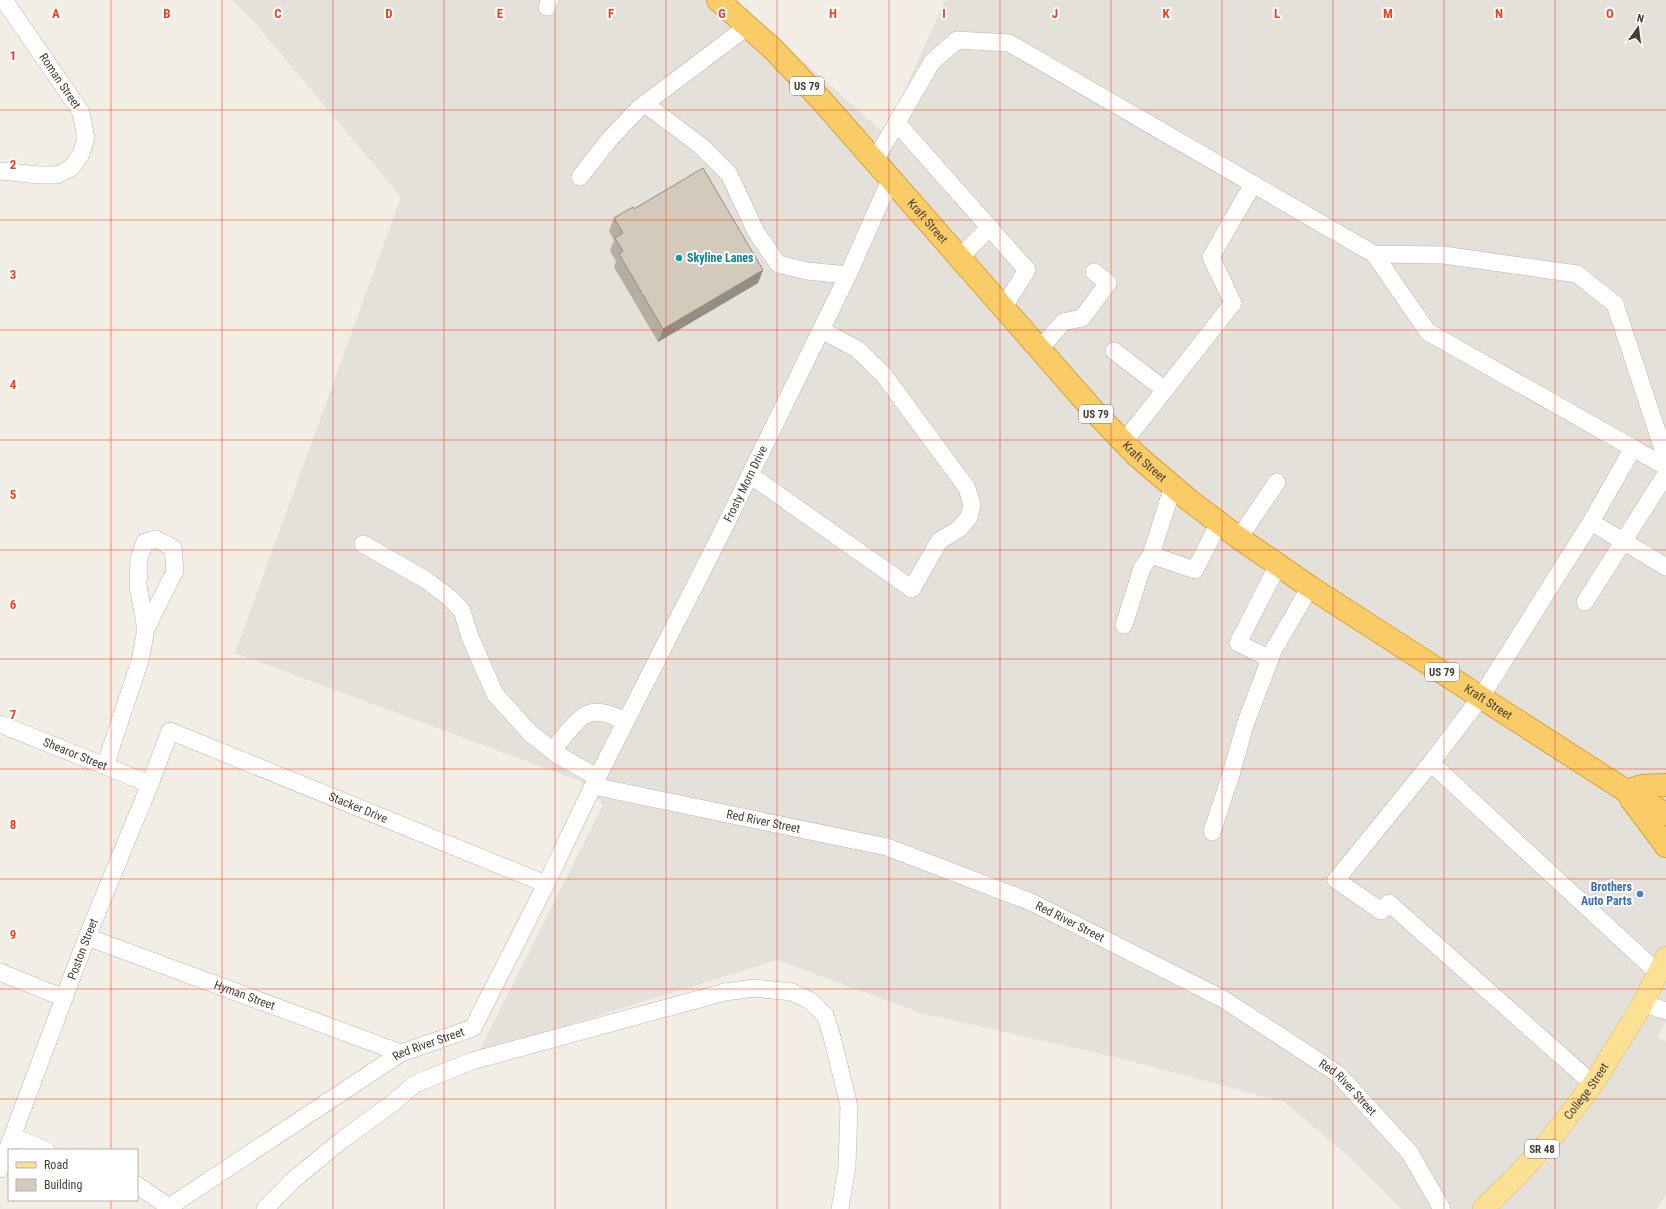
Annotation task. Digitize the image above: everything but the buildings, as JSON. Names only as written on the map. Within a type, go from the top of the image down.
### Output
[{"type":"highway","name":"Kraft Street","points":[[718,0],[773,49],[875,160],[1039,350],[1136,455],[1219,523],[1310,587],[1626,791],[1666,814]]},
{"type":"highway","points":[[1666,785],[1642,786],[1626,791],[1666,846]]},
{"type":"main road","name":"College Street","points":[[1483,1209],[1512,1181],[1549,1141],[1593,1084],[1643,1003],[1662,965]]},
{"type":"street","name":"Roman Street","points":[[0,171],[39,175],[57,175],[71,168],[75,163],[81,154],[86,138],[81,112],[4,0]]},
{"type":"street","points":[[580,177],[608,141],[644,104],[748,26]]},
{"type":"street","points":[[875,160],[932,62],[956,40],[1009,43],[1374,254],[1428,332],[1633,448],[1666,458]]},
{"type":"street","points":[[644,104],[701,146],[728,174],[756,232],[778,264],[807,271],[848,275]]},
{"type":"street","points":[[897,123],[1027,270],[1003,308]]},
{"type":"street","name":"Frosty Morn Drive","points":[[595,781],[750,475],[848,275],[891,178]]},
{"type":"street","points":[[1124,442],[1233,303],[1211,257],[1253,184]]},
{"type":"street","points":[[960,258],[990,227]]},
{"type":"street","points":[[1374,254],[1443,255],[1577,274],[1615,304],[1666,458]]},
{"type":"street","points":[[1039,350],[1063,322],[1082,318],[1108,283],[1094,272]]},
{"type":"street","points":[[750,475],[912,589],[940,541],[959,529],[969,517],[972,504],[967,488],[883,374],[857,349],[821,330]]},
{"type":"street","points":[[1114,351],[1165,390]]},
{"type":"street","points":[[1593,1084],[1389,903],[1381,911],[1336,880],[1431,763],[1481,697],[1591,522],[1633,448]]},
{"type":"street","points":[[1585,602],[1666,474]]},
{"type":"street","points":[[1239,538],[1277,482]]},
{"type":"street","points":[[1124,624],[1142,568],[1151,556],[1173,486]]},
{"type":"street","points":[[1591,522],[1666,567]]},
{"type":"street","points":[[1151,556],[1195,570],[1219,523]]},
{"type":"street","points":[[363,544],[426,580],[450,598],[462,611],[470,637],[495,694],[530,733],[552,751],[595,781]]},
{"type":"street","points":[[1270,659],[1238,643],[1278,565]]},
{"type":"street","points":[[1212,832],[1245,725],[1270,659],[1310,587]]},
{"type":"street","points":[[105,766],[140,661],[146,629]]},
{"type":"street","points":[[552,751],[575,724],[589,713],[610,714],[626,721]]},
{"type":"street","name":"Shearor Street","points":[[0,724],[150,784]]},
{"type":"street","name":"Poston Street","points":[[8,1149],[87,937],[150,784],[170,731]]},
{"type":"street","name":"Stacker Drive","points":[[170,731],[546,884]]},
{"type":"street","points":[[1431,763],[1662,965]]},
{"type":"street","name":"Red River Street","points":[[167,1208],[401,1052],[473,1028],[546,884],[595,781],[887,847],[1031,902],[1223,999],[1338,1074],[1410,1153],[1442,1209]]},
{"type":"street","name":"Hyman Street","points":[[87,937],[401,1052]]},
{"type":"street","points":[[0,972],[64,998]]},
{"type":"street","points":[[265,1209],[297,1176],[342,1140],[393,1103],[415,1084],[472,1061],[725,992],[754,988],[792,992],[809,1000],[825,1015],[832,1036],[849,1106],[847,1167],[840,1209]]},
{"type":"street","points":[[1643,1003],[1666,1011]]},
{"type":"street","points":[[13,1137],[43,1149]]},
{"type":"street","name":"Poston Street","points":[[0,1169],[8,1149]]},
{"type":"street","points":[[138,1185],[167,1208]]},
{"type":"shaded area","points":[[233,0],[734,0],[885,134],[945,0],[1666,0],[1666,1021],[1657,1037],[1666,1041],[1666,1195],[1656,1209],[1401,1209],[1354,1161],[1284,1102],[1123,1059],[921,1013],[777,960],[478,1053],[603,805],[580,781],[235,653],[401,197],[255,23]]},
{"type":"place","name":"Skyline Lanes","points":[[679,258]]},
{"type":"place","name":"Brothers Auto Parts","points":[[1640,894]]}]
